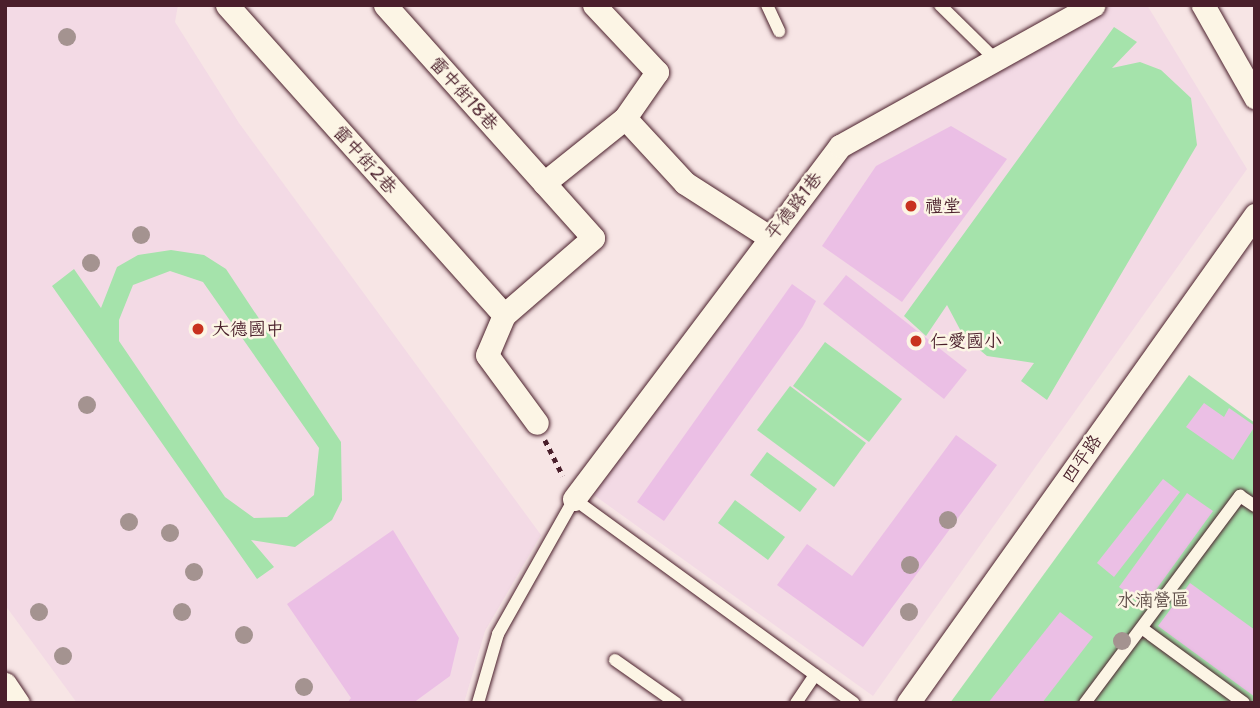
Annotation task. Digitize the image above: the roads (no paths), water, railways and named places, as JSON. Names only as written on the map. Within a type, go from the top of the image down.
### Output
[{"type":"street","name":"雷中街2巷","points":[[226,5],[505,315]]},
{"type":"street","name":"雷中街18巷","points":[[384,5],[544,183]]},
{"type":"street","points":[[537,424],[487,355],[505,315],[593,238],[544,183],[625,118],[657,72],[594,5]]},
{"type":"street","name":"平德路1巷","points":[[574,499],[840,146],[1093,5]]},
{"type":"street","points":[[1203,5],[1255,97]]},
{"type":"street","points":[[625,118],[685,183],[769,237]]},
{"type":"street","name":"四平路","points":[[908,703],[1255,215]]},
{"type":"street","points":[[5,684],[18,703]]},
{"type":"lane","points":[[767,5],[779,31]]},
{"type":"lane","points":[[940,5],[995,58]]},
{"type":"lane","points":[[1085,703],[1240,496],[1255,506]]},
{"type":"lane","points":[[478,703],[498,634],[574,499],[854,703]]},
{"type":"lane","points":[[1143,629],[1244,703]]},
{"type":"lane","points":[[615,660],[676,703]]},
{"type":"lane","points":[[796,703],[815,675]]},
{"type":"place","name":"禮堂","points":[[911,206]]},
{"type":"place","name":"大德國中","points":[[198,329]]},
{"type":"place","name":"仁愛國小","points":[[916,341]]},
{"type":"park label","name":"水湳營區","points":[[1153,600]]}]
